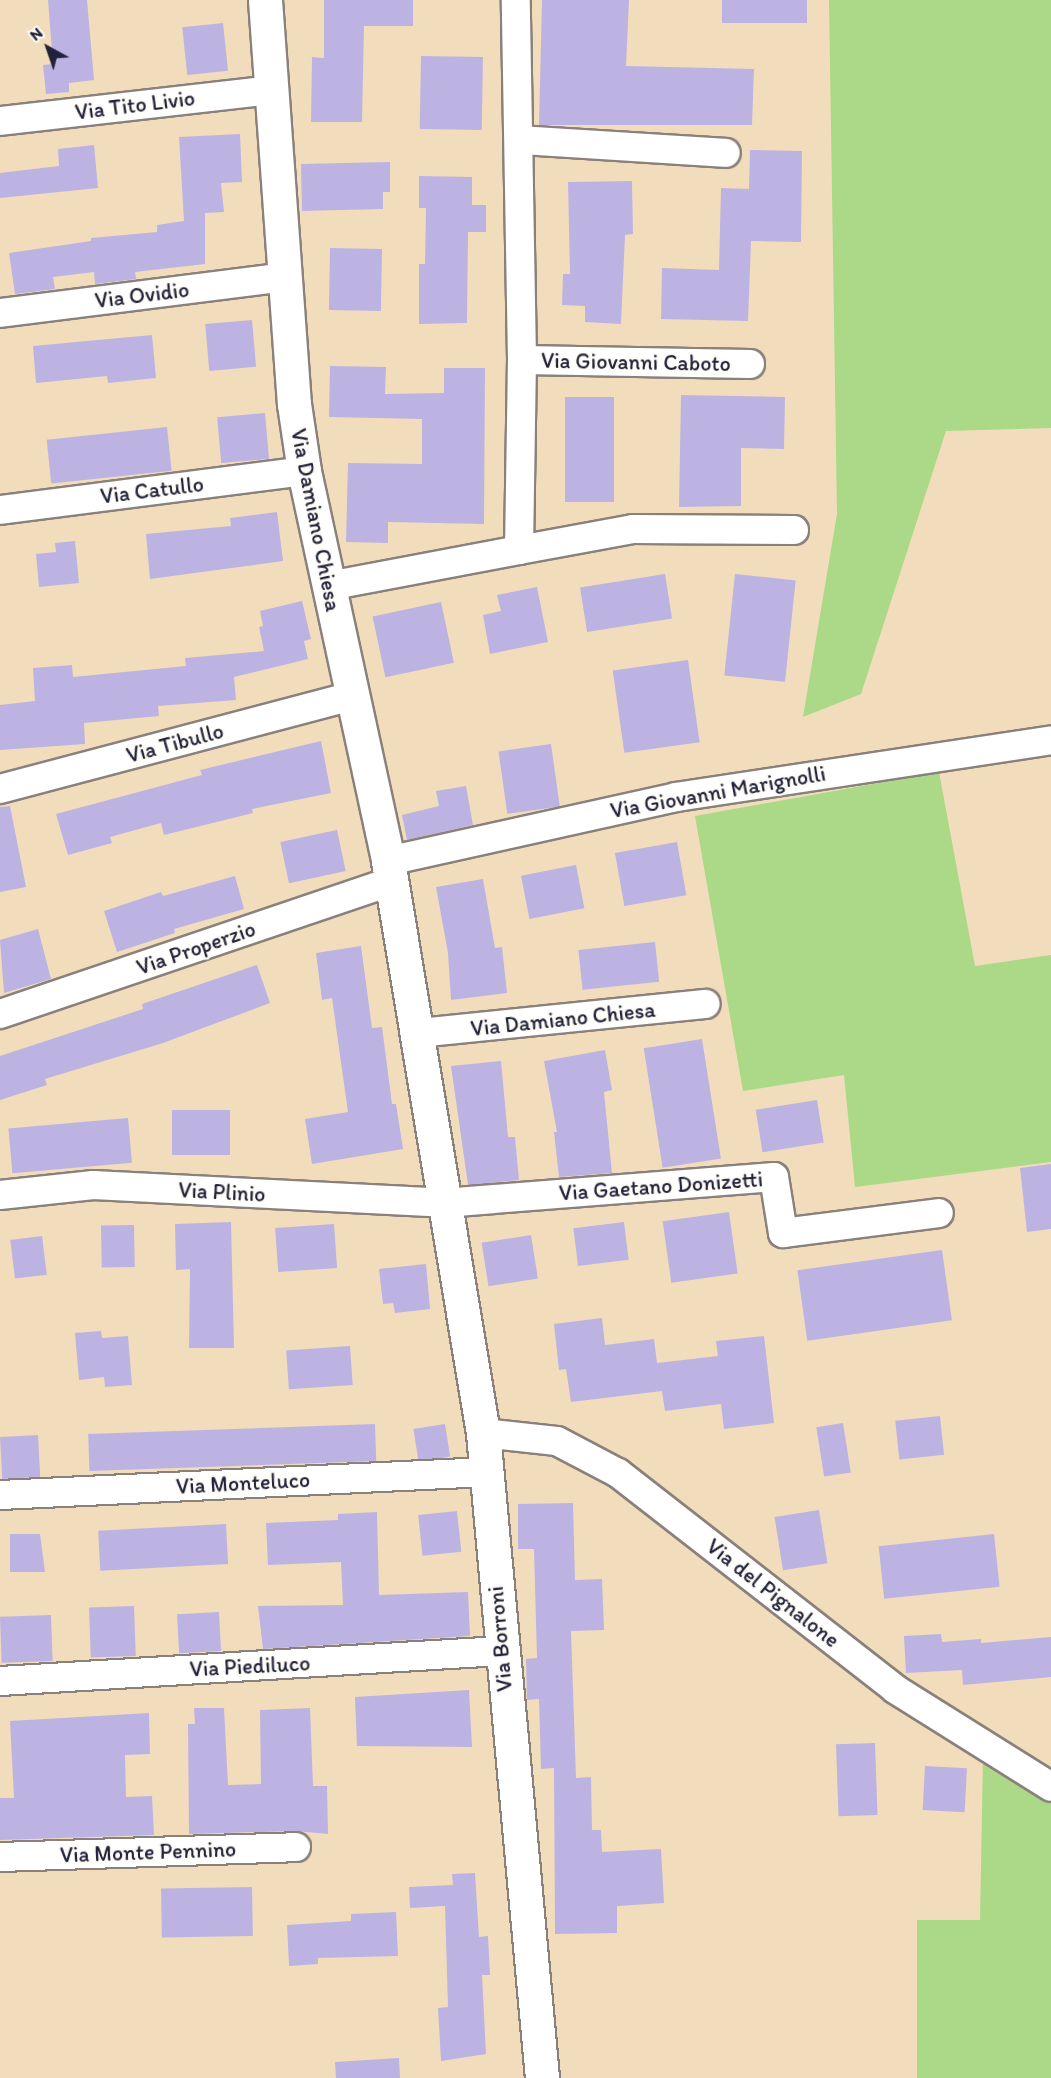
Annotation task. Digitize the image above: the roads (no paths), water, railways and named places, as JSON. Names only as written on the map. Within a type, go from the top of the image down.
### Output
[{"type":"street","name":"Via Damiano Chiesa","points":[[265,0],[294,404],[304,471],[390,871],[419,1034],[444,1203]]},
{"type":"street","name":"Via Giovanni Caboto","points":[[516,0],[522,360],[519,550]]},
{"type":"street","name":"Via Tito Livio","points":[[0,121],[270,90]]},
{"type":"street","points":[[520,140],[726,153]]},
{"type":"street","name":"Via Ovidio","points":[[0,313],[285,278]]},
{"type":"street","name":"Via Giovanni Caboto","points":[[522,360],[750,364]]},
{"type":"street","name":"Via Catullo","points":[[0,510],[304,471]]},
{"type":"street","points":[[329,586],[633,529],[794,530]]},
{"type":"street","name":"Via Tibullo","points":[[0,789],[351,696]]},
{"type":"street","name":"Via Giovanni Marignolli","points":[[390,871],[676,797],[1051,740]]},
{"type":"street","name":"Via Properzio","points":[[0,1014],[390,871]]},
{"type":"street","name":"Via Damiano Chiesa","points":[[419,1034],[706,1004]]},
{"type":"street","name":"Via Gaetano Donizetti","points":[[444,1203],[774,1177],[783,1233],[939,1213]]},
{"type":"street","name":"Via Plinio","points":[[0,1195],[93,1185],[444,1203]]},
{"type":"street","name":"Via Borroni","points":[[444,1203],[483,1433],[500,1651],[542,2078]]},
{"type":"street","name":"Via del Pignalone","points":[[483,1433],[557,1441],[618,1473],[895,1689],[1051,1787]]},
{"type":"street","name":"Via Monteluco","points":[[0,1495],[487,1472]]},
{"type":"street","name":"Via Piediluco","points":[[0,1681],[500,1651]]},
{"type":"street","name":"Via Monte Pennino","points":[[0,1857],[296,1848]]}]
